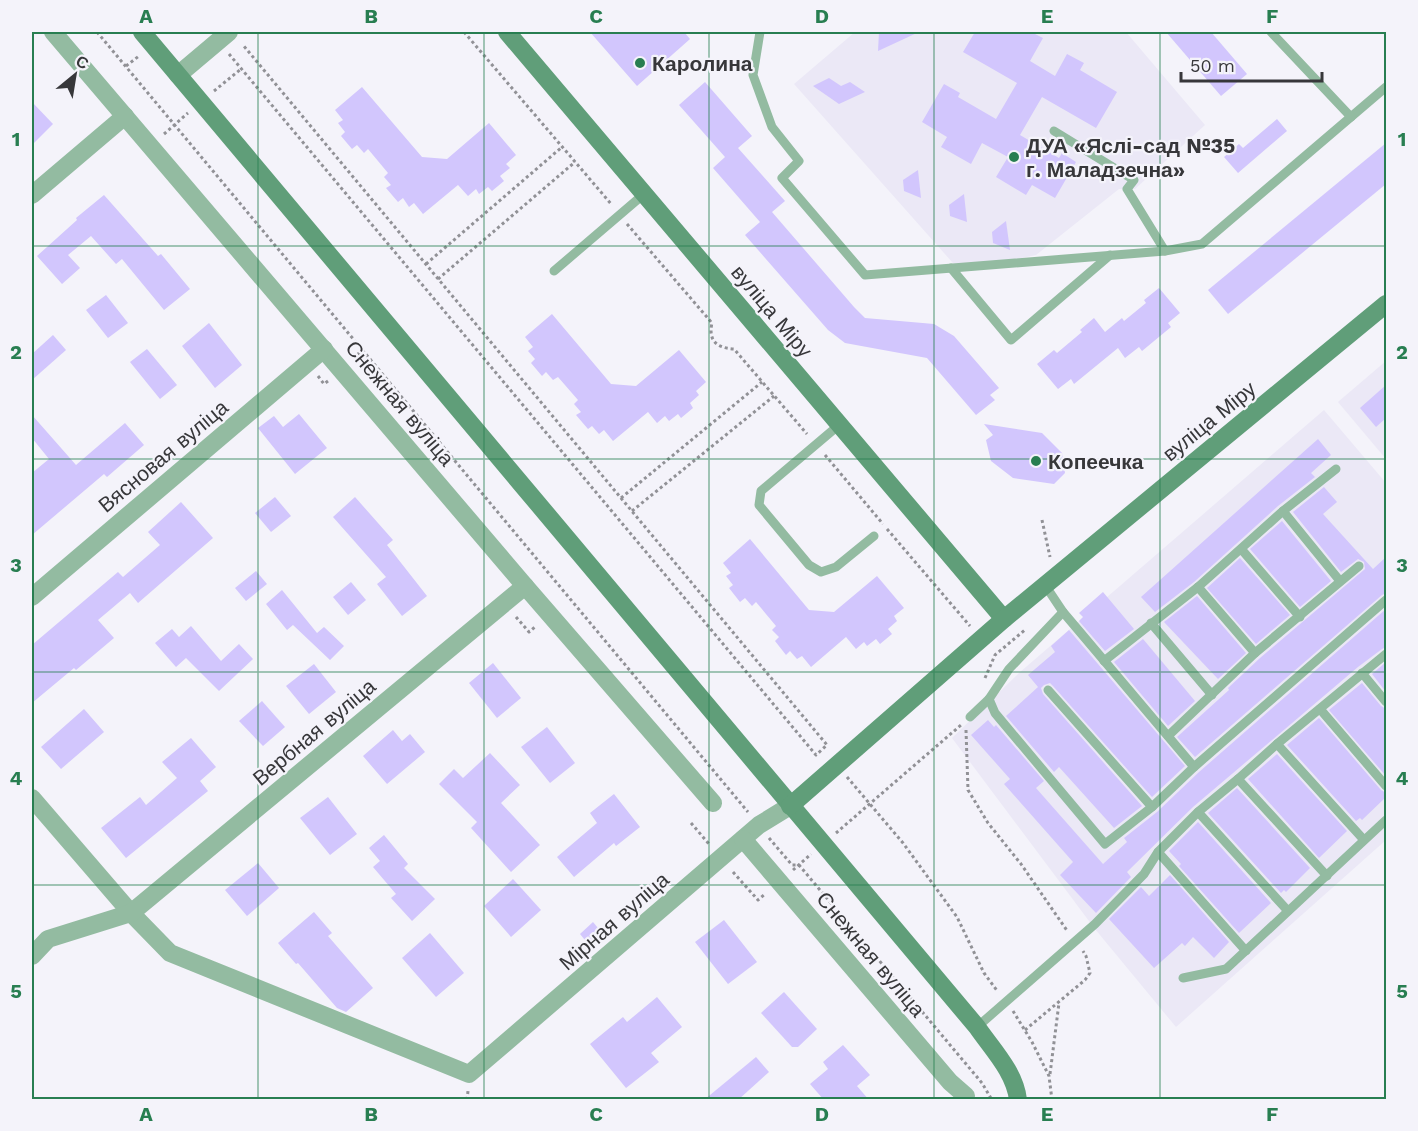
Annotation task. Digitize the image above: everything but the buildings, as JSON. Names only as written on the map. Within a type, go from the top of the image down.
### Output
[{"type":"main road","points":[[142,32],[977,1027],[1006,1067],[1017,1091],[1018,1100]]},
{"type":"main road","name":"вуліца Міру","points":[[507,32],[1004,618]]},
{"type":"main road","name":"вуліца Міру","points":[[790,806],[1004,618],[1386,304]]},
{"type":"street","name":"Снежная вуліца","points":[[53,32],[713,803]]},
{"type":"street","points":[[178,75],[229,38]]},
{"type":"street","points":[[32,195],[125,116]]},
{"type":"street","name":"Вясновая вуліца","points":[[32,597],[324,349]]},
{"type":"street","name":"Вербная вуліца","points":[[131,913],[525,586]]},
{"type":"street","points":[[32,798],[131,913],[48,939],[32,956]]},
{"type":"street","name":"Мірная вуліца","points":[[131,913],[170,953],[470,1074],[759,825],[790,806]]},
{"type":"street","name":"Снежная вуліца","points":[[743,839],[950,1082],[966,1096]]},
{"type":"lane","points":[[760,32],[753,75],[772,127],[799,161],[782,178],[865,275],[1165,251],[1202,244],[1386,87]]},
{"type":"lane","points":[[1271,32],[1351,117]]},
{"type":"lane","points":[[1054,132],[1134,180],[1127,189],[1165,251]]},
{"type":"lane","points":[[554,271],[644,194]]},
{"type":"lane","points":[[951,268],[1011,340],[1110,255]]},
{"type":"lane","points":[[839,425],[760,491],[759,505],[809,565],[821,572],[836,567],[874,536]]},
{"type":"lane","points":[[1104,661],[1198,587],[1283,511],[1336,469]]},
{"type":"lane","points":[[1283,511],[1340,581]]},
{"type":"lane","points":[[1242,550],[1300,617]]},
{"type":"lane","points":[[1168,736],[1255,653],[1359,566]]},
{"type":"lane","points":[[1050,581],[1063,612],[1194,767]]},
{"type":"lane","points":[[1198,587],[1255,653]]},
{"type":"lane","points":[[989,699],[994,712],[1106,844],[1152,807],[1194,767],[1386,600]]},
{"type":"lane","points":[[970,717],[989,699],[1009,669],[1063,612]]},
{"type":"lane","points":[[1151,623],[1212,695]]},
{"type":"lane","points":[[977,1027],[1075,942],[1144,874],[1158,852],[1198,812],[1276,744],[1386,654]]},
{"type":"lane","points":[[1362,674],[1386,702]]},
{"type":"lane","points":[[1048,690],[1152,807]]},
{"type":"lane","points":[[1320,709],[1386,786]]},
{"type":"lane","points":[[1276,744],[1364,840]]},
{"type":"lane","points":[[1238,779],[1327,876]]},
{"type":"lane","points":[[1198,812],[1288,911]]},
{"type":"lane","points":[[1183,978],[1226,969],[1386,820]]},
{"type":"lane","points":[[1158,852],[1246,951]]},
{"type":"path","points":[[97,32],[792,865],[799,865],[982,1083],[992,1100]]},
{"type":"path","points":[[464,32],[712,323],[710,332],[714,342],[722,348],[734,349],[994,655]]},
{"type":"path","points":[[229,38],[426,264],[827,745],[816,755],[241,69],[229,38]]},
{"type":"path","points":[[213,92],[241,69]]},
{"type":"path","points":[[426,264],[562,147]]},
{"type":"path","points":[[438,279],[575,162]]},
{"type":"path","points":[[621,498],[762,382]]},
{"type":"path","points":[[632,511],[774,396]]},
{"type":"path","points":[[1042,520],[1050,581]]},
{"type":"path","points":[[983,682],[994,655],[1030,625]]},
{"type":"path","points":[[727,865],[758,900],[970,717]]},
{"type":"path","points":[[970,717],[965,731],[968,790],[988,823],[1021,864],[1086,956],[1090,973],[1085,980],[1025,1030]]},
{"type":"path","points":[[823,748],[903,843],[957,917],[984,973],[1025,1030],[1049,1076]]},
{"type":"path","points":[[691,823],[710,844]]},
{"type":"path","points":[[1052,1100],[1049,1076],[1059,1002]]},
{"type":"shaded area","name":"ДУА «Яслі-сад №35 г. Маладзечна»","points":[[855,32],[1126,32],[1205,125],[1135,189],[1119,189],[1036,255],[960,271],[794,84]]},
{"type":"shaded area","points":[[1386,361],[1386,459],[1338,402]]},
{"type":"shaded area","points":[[1324,410],[1386,483],[1386,840],[1176,1027],[1095,929],[952,738],[1019,673]]},
{"type":"place","name":"Каролина","points":[[640,63]]},
{"type":"place","name":"ДУА «Яслі-сад №35 г. Маладзечна»","points":[[1014,157]]},
{"type":"place","name":"Копеечка","points":[[1036,461]]}]
